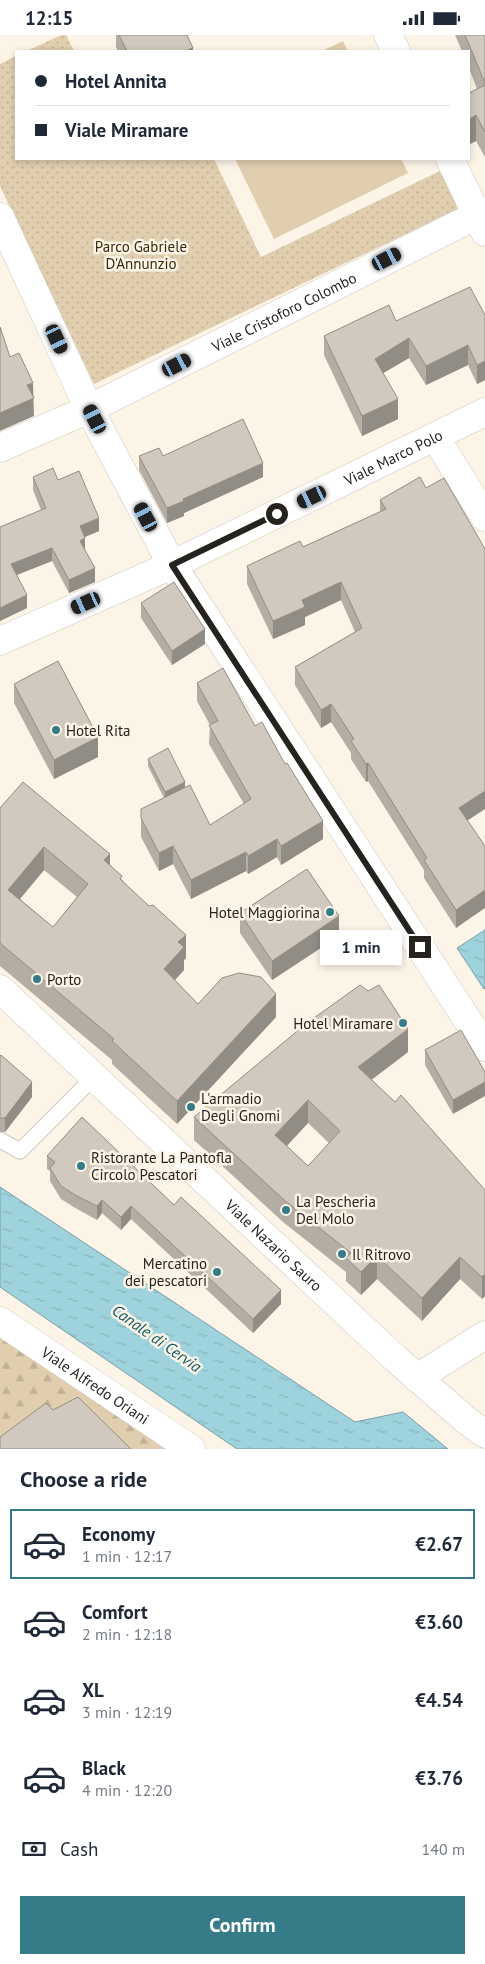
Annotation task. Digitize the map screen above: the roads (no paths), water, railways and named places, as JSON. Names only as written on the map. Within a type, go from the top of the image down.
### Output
[{"type":"street","points":[[388,35],[396,50]]},
{"type":"street","points":[[451,160],[482,219]]},
{"type":"street","points":[[0,217],[89,409],[172,565],[485,1047]]},
{"type":"street","name":"Viale Cristoforo Colombo","points":[[0,449],[89,409],[482,219]]},
{"type":"street","name":"Viale Marco Polo","points":[[0,641],[172,565],[485,412]]},
{"type":"street","points":[[435,437],[485,517]]},
{"type":"street","name":"Viale Nazario Sauro","points":[[0,990],[396,1359],[485,1434]]},
{"type":"street","name":"Viale Alfredo Oriani","points":[[0,1321],[191,1449]]},
{"type":"street","points":[[417,1378],[485,1335]]},
{"type":"lane","points":[[0,1140],[20,1151],[94,1077]]},
{"type":"water","points":[[485,930],[485,988],[484,989],[457,948]]},
{"type":"water","name":"Canale di Cervia","points":[[0,1187],[355,1422],[403,1412],[448,1449],[237,1449],[0,1287]]},
{"type":"place","name":"Hotel Rita","points":[[56,730]]},
{"type":"place","name":"Hotel Maggiorina","points":[[330,912]]},
{"type":"place","name":"Porto","points":[[37,979]]},
{"type":"place","name":"Hotel Miramare","points":[[403,1023]]},
{"type":"place","name":"L'armadio Degli Gnomi","points":[[191,1107]]},
{"type":"place","name":"Ristorante La Pantofla Circolo Pescatori","points":[[81,1166]]},
{"type":"place","name":"La Pescheria Del Molo","points":[[286,1210]]},
{"type":"place","name":"Il Ritrovo","points":[[342,1254]]},
{"type":"place","name":"Mercatino dei pescatori","points":[[217,1272]]},
{"type":"park label","name":"Parco Gabriele D'Annunzio","points":[[141,254]]}]
